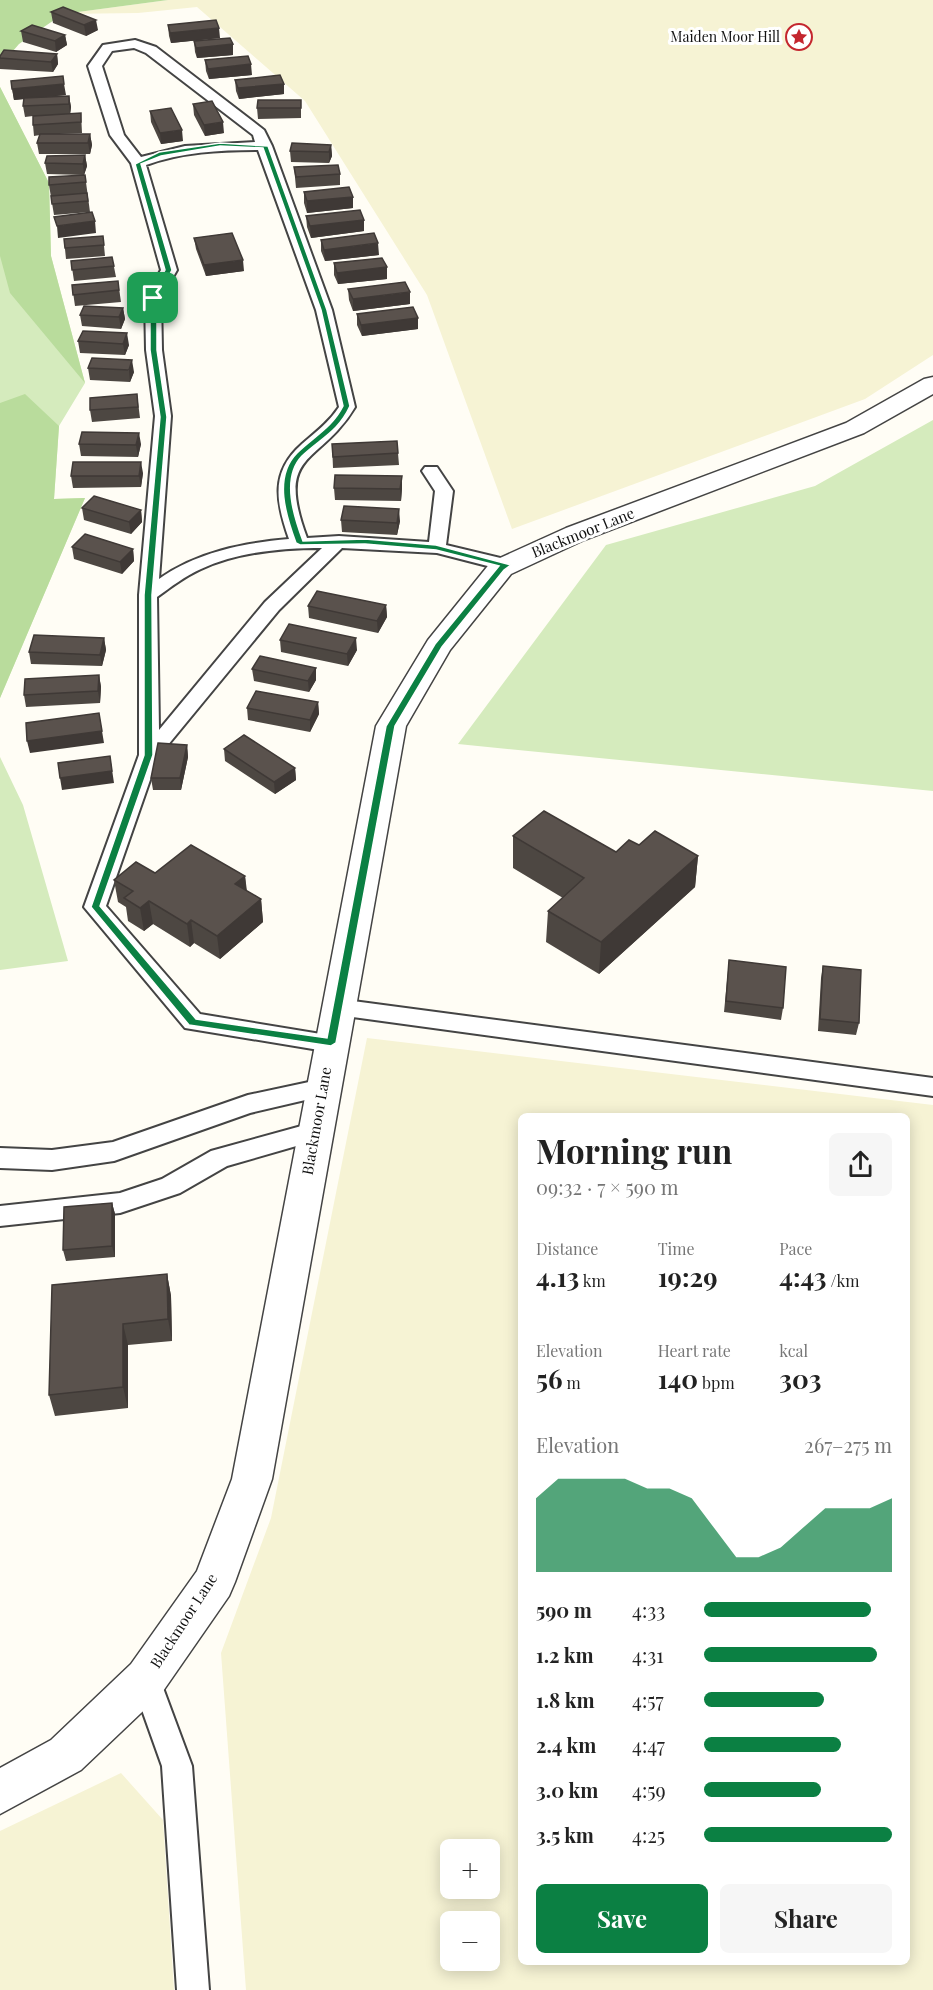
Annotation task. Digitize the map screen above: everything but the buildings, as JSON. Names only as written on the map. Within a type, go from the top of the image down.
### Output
[{"type":"street","name":"Blackmoor Lane","points":[[0,1792],[66,1755],[146,1679],[214,1582],[252,1479],[391,726],[438,646],[501,568],[575,534],[855,428],[933,384]]},
{"type":"lane","points":[[300,543],[290,515],[287,494],[291,467],[299,455],[326,434],[340,419],[346,406],[324,310],[265,146],[259,133],[151,50],[135,44],[108,48],[95,66],[117,135],[138,164],[169,270],[153,298],[154,350],[163,417],[148,595],[149,755],[95,907],[193,1022],[331,1043]]},
{"type":"lane","points":[[138,164],[159,154],[220,144],[265,146]]},
{"type":"lane","points":[[431,471],[444,491],[436,548]]},
{"type":"lane","points":[[148,595],[197,564],[256,547],[300,543],[339,541],[436,548],[507,565]]},
{"type":"lane","points":[[149,755],[272,606],[339,541]]},
{"type":"lane","points":[[338,1007],[933,1087]]},
{"type":"lane","points":[[0,1158],[52,1160],[114,1151],[248,1104],[323,1088]]},
{"type":"lane","points":[[0,1216],[120,1203],[171,1186],[220,1158],[315,1131]]},
{"type":"lane","points":[[146,1679],[177,1766],[193,1990]]},
{"type":"shaded area","points":[[168,0],[933,0],[933,355],[865,399],[512,529],[427,295],[305,101],[197,7],[138,13],[63,14]]},
{"type":"shaded area","points":[[367,1038],[933,1105],[933,1990],[246,1990],[221,1653],[271,1518]]},
{"type":"shaded area","points":[[121,1773],[163,1820],[174,1990],[0,1990],[0,1831]]},
{"type":"green space","points":[[0,0],[168,0],[63,14],[19,44],[0,66]]},
{"type":"green space","points":[[0,87],[49,183],[51,256],[85,383],[59,426],[54,499],[85,498],[0,698]]},
{"type":"green space","points":[[0,87],[49,183],[51,256],[85,383],[10,293],[0,256]]},
{"type":"green space","points":[[25,394],[59,426],[54,499],[85,498],[0,698],[0,403]]},
{"type":"green space","points":[[933,420],[933,791],[458,744],[606,545],[815,486]]},
{"type":"green space","points":[[0,757],[23,805],[68,961],[0,970]]},
{"type":"place","name":"Maiden Moor Hill","points":[[799,37]]},
{"type":"route","points":[[220,144],[265,146],[324,310],[335,364],[345,392],[346,406],[340,419],[326,434],[299,455],[291,467],[287,494],[290,515],[300,543],[339,541],[436,548],[507,565],[501,568],[438,646],[391,726],[331,1043],[193,1022],[95,907],[149,755],[148,595],[163,417],[154,350],[153,298],[169,270],[138,164],[159,154],[220,144]]}]
